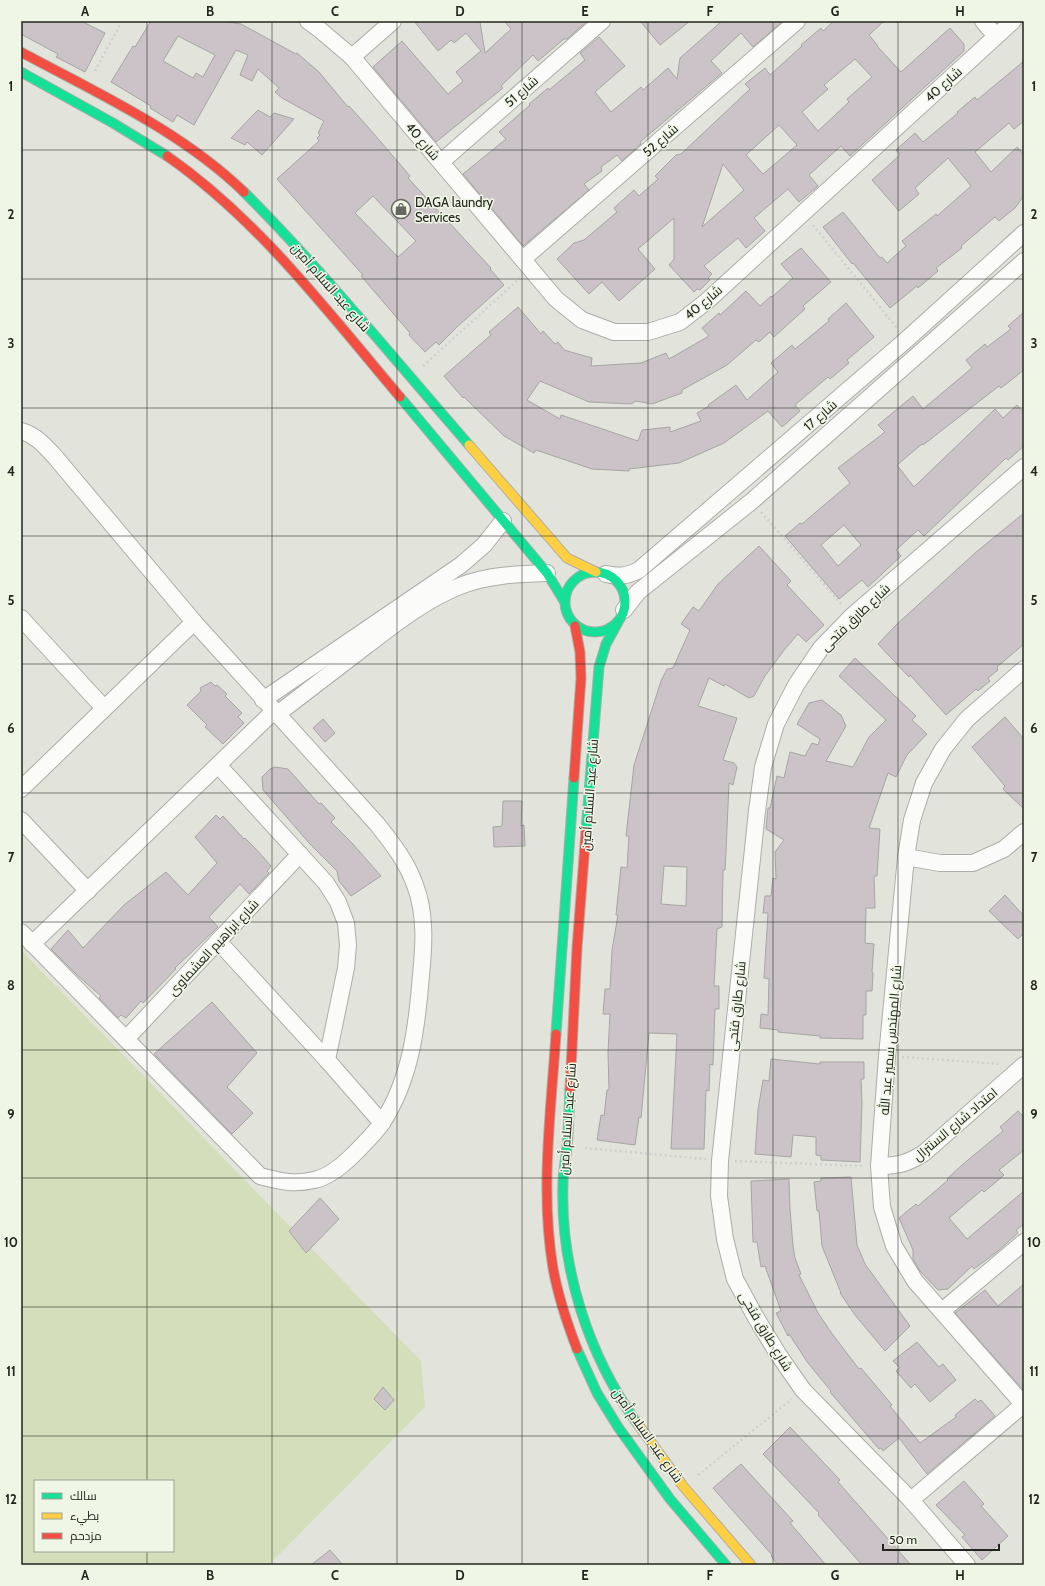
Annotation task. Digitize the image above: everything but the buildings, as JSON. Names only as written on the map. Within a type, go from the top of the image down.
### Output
[{"type":"street","name":"شارع 40","points":[[308,21],[352,57],[556,299],[582,320],[614,332],[648,332],[680,322],[707,301],[802,212],[1013,21]]},
{"type":"street","points":[[352,57],[393,21]]},
{"type":"street","name":"شارع 51","points":[[441,162],[602,21]]},
{"type":"street","name":"شارع 52","points":[[527,264],[797,21]]},
{"type":"street","points":[[983,21],[996,36]]},
{"type":"street","name":"شارع عبد السلام أمين","points":[[21,52],[150,122],[213,165],[242,190],[269,217],[362,321],[567,558],[601,573]]},
{"type":"street","name":"شارع عبد السلام أمين","points":[[22,74],[134,135],[168,157],[200,181],[230,207],[259,236],[347,335],[503,520],[547,574],[564,601]]},
{"type":"street","name":"شارع 17","points":[[601,573],[617,576],[628,576],[639,570],[906,340],[1024,233]]},
{"type":"street","name":"شارع 17","points":[[621,616],[638,592],[752,501],[1024,261]]},
{"type":"street","points":[[320,304],[330,300],[333,297],[334,290]]},
{"type":"street","points":[[347,335],[353,324],[362,321]]},
{"type":"street","points":[[21,431],[29,434],[44,444],[194,622],[271,709],[377,824],[400,853],[416,886],[423,921],[423,957],[418,1015],[413,1047],[400,1089],[382,1123],[340,1168],[315,1180],[287,1183],[260,1176],[21,932]]},
{"type":"street","name":"شارع طارق فتحى","points":[[966,1565],[910,1500],[803,1390],[778,1354],[735,1279],[725,1238],[719,1196],[720,1161],[756,811],[763,767],[776,724],[796,685],[821,648],[852,616],[1024,467]]},
{"type":"street","points":[[32,944],[218,765],[271,709],[461,565],[484,544],[503,520]]},
{"type":"street","points":[[587,573],[601,573],[613,578],[623,592],[625,601],[621,616],[611,628],[598,633],[583,631],[575,626],[569,619],[565,610],[564,601],[566,591],[578,576],[587,573]]},
{"type":"street","points":[[406,608],[461,585],[489,577],[518,574],[547,574]]},
{"type":"street","name":"شارع عبد السلام أمين","points":[[621,616],[606,643],[599,667],[577,948],[567,1146],[563,1183],[564,1225],[570,1266],[580,1307],[594,1347],[612,1384],[635,1420],[683,1486],[751,1565]]},
{"type":"street","points":[[21,618],[104,708]]},
{"type":"street","points":[[21,789],[194,622]]},
{"type":"street","name":"شارع عبد السلام أمين","points":[[575,626],[580,652],[581,678],[561,948],[547,1180],[548,1224],[553,1268],[563,1311],[578,1353],[597,1393],[618,1427],[670,1499],[726,1565]]},
{"type":"street","name":"شارع المهندس سمير عبد الله","points":[[1024,669],[967,719],[943,750],[924,783],[912,820],[906,857],[879,1166],[882,1207],[894,1246],[915,1281],[1024,1404]]},
{"type":"street","points":[[218,765],[326,883],[343,916],[347,930],[348,945],[346,968],[327,1060]]},
{"type":"street","points":[[21,820],[88,891]]},
{"type":"street","points":[[906,857],[940,863],[973,863],[1004,849],[1024,832]]},
{"type":"street","name":"شارع ابراهيم العشماوى","points":[[126,1039],[300,854]]},
{"type":"street","points":[[218,941],[327,1060],[382,1123]]},
{"type":"street","points":[[561,948],[577,948]]},
{"type":"street","name":"امتداد شارع السنترال","points":[[879,1166],[895,1166],[911,1162],[924,1153],[1023,1065]]},
{"type":"street","points":[[942,1311],[1024,1242]]},
{"type":"street","points":[[910,1500],[1024,1404]]},
{"type":"path","points":[[86,88],[122,21]]},
{"type":"path","points":[[802,212],[906,340]]},
{"type":"path","points":[[410,378],[527,264]]},
{"type":"path","points":[[752,501],[852,616]]},
{"type":"path","points":[[888,1056],[1023,1065]]},
{"type":"path","points":[[567,1146],[720,1161],[879,1166]]},
{"type":"path","points":[[683,1486],[803,1390]]},
{"type":"green space","points":[[21,950],[421,1361],[425,1407],[269,1565],[21,1565]]},
{"type":"traffic: fast","points":[[21,72],[113,123],[167,156]]},
{"type":"traffic: fast","points":[[244,192],[330,284],[469,445]]},
{"type":"traffic: fast","points":[[400,397],[547,573],[564,601]]},
{"type":"traffic: fast","points":[[589,572],[601,572],[612,577],[620,585],[625,596],[625,602],[623,614],[612,627],[601,632],[589,632],[578,627],[570,619],[565,608],[565,596],[570,585],[578,577],[589,572]]},
{"type":"traffic: fast","points":[[586,831],[599,667],[606,644],[618,622]]},
{"type":"traffic: fast","points":[[556,1034],[574,778]]},
{"type":"traffic: fast","points":[[570,1089],[568,1140],[563,1178],[563,1215],[566,1246],[572,1278],[580,1309],[604,1369],[637,1423]]},
{"type":"traffic: fast","points":[[577,1349],[597,1393],[618,1427],[670,1499],[726,1565]]},
{"type":"traffic: slow","points":[[469,445],[567,558],[596,572]]},
{"type":"traffic: slow","points":[[637,1423],[683,1486],[751,1565]]},
{"type":"traffic: jam","points":[[21,52],[108,98],[166,132],[193,150],[244,192]]},
{"type":"traffic: jam","points":[[167,156],[200,181],[262,238],[319,300],[400,397]]},
{"type":"traffic: jam","points":[[574,778],[581,678],[580,652],[575,626]]},
{"type":"traffic: jam","points":[[570,1089],[577,948],[586,831]]},
{"type":"traffic: jam","points":[[556,1034],[549,1122],[547,1210],[549,1239],[557,1289],[577,1349]]},
{"type":"place","name":"DAGA laundry Services","points":[[401,209]]}]
